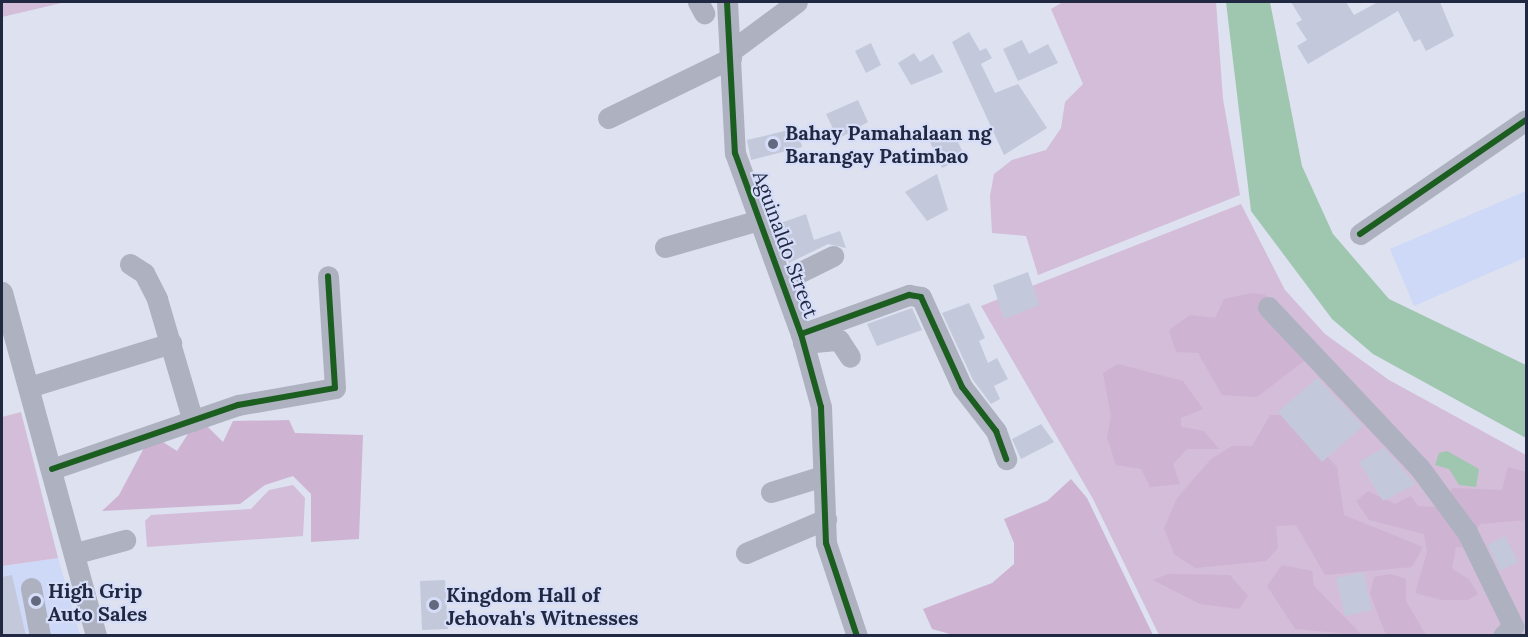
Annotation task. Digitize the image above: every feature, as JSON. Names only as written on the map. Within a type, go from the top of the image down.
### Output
[{"type":"street","name":"Aguinaldo Street","points":[[727,2],[731,54],[730,123],[759,220],[802,339],[821,407],[826,543],[857,636]]},
{"type":"street","points":[[608,118],[731,54],[797,2]]},
{"type":"street","points":[[1360,234],[1527,120]]},
{"type":"street","points":[[665,247],[759,220]]},
{"type":"street","points":[[782,281],[833,256]]},
{"type":"street","points":[[130,264],[144,273],[171,343],[193,421]]},
{"type":"street","points":[[52,469],[238,405],[335,388],[328,276]]},
{"type":"street","points":[[2,292],[76,553],[96,636]]},
{"type":"street","points":[[802,339],[909,295],[921,297],[962,387],[996,431],[1006,459]]},
{"type":"street","points":[[1268,307],[1419,467],[1467,532],[1513,626],[1503,636]]},
{"type":"street","points":[[802,339],[839,340],[850,357]]},
{"type":"street","points":[[28,387],[171,343]]},
{"type":"street","points":[[771,492],[823,476]]},
{"type":"street","points":[[746,553],[826,519]]},
{"type":"street","points":[[76,553],[125,540]]},
{"type":"street","points":[[31,588],[40,636]]},
{"type":"shaded area","points":[[2,2],[66,2],[2,17]]},
{"type":"shaded area","points":[[1063,2],[1216,2],[1223,99],[1240,195],[1038,275],[1026,236],[992,233],[990,196],[994,174],[1012,160],[1046,150],[1061,128],[1065,102],[1083,84],[1051,9]]},
{"type":"shaded area","points":[[1226,2],[1270,2],[1302,166],[1333,234],[1389,299],[1526,365],[1526,438],[1373,354],[1332,319],[1251,211]]},
{"type":"shaded area","points":[[1526,191],[1526,257],[1414,306],[1390,249]]},
{"type":"shaded area","points":[[1241,204],[1285,290],[1325,334],[1389,380],[1526,455],[1526,635],[1159,635],[1093,499],[981,306]]},
{"type":"shaded area","points":[[1251,293],[1265,295],[1321,348],[1257,397],[1222,395],[1198,353],[1176,352],[1169,330],[1190,315],[1215,318],[1224,299]]},
{"type":"shaded area","points":[[1118,364],[1183,381],[1203,409],[1181,418],[1181,427],[1204,431],[1219,449],[1187,449],[1173,464],[1180,484],[1150,487],[1141,469],[1116,465],[1107,438],[1111,416],[1103,373]]},
{"type":"shaded area","points":[[21,412],[58,558],[2,566],[2,417]]},
{"type":"shaded area","points":[[1270,415],[1289,415],[1337,467],[1344,515],[1423,547],[1412,567],[1325,575],[1296,525],[1276,526],[1278,548],[1266,561],[1195,568],[1174,554],[1164,528],[1177,498],[1211,459],[1232,446],[1252,446]]},
{"type":"shaded area","points":[[289,420],[295,433],[363,435],[359,539],[311,542],[311,494],[293,476],[265,485],[240,504],[102,511],[119,495],[145,446],[163,442],[177,451],[191,429],[208,427],[223,442],[233,421]]},
{"type":"shaded area","points":[[1447,451],[1479,469],[1476,487],[1459,485],[1449,469],[1435,465],[1439,453]]},
{"type":"shaded area","points":[[1508,467],[1526,472],[1526,520],[1480,524],[1466,547],[1456,547],[1452,569],[1469,579],[1478,594],[1468,600],[1442,600],[1415,593],[1427,552],[1424,534],[1369,520],[1356,501],[1368,491],[1395,504],[1411,496],[1418,506],[1435,507],[1453,488],[1502,490]]},
{"type":"shaded area","points":[[1071,479],[1087,498],[1153,635],[957,636],[932,629],[923,609],[992,583],[1014,564],[1014,543],[1004,519],[1047,501]]},
{"type":"shaded area","points":[[293,485],[305,498],[303,536],[147,547],[145,521],[151,515],[251,509],[269,490]]},
{"type":"shaded area","name":"High Grip Auto Sales","points":[[58,558],[80,635],[2,636],[2,566]]},
{"type":"shaded area","points":[[1282,565],[1312,571],[1314,586],[1362,635],[1295,629],[1267,586]]},
{"type":"shaded area","points":[[1168,574],[1230,575],[1248,596],[1239,609],[1200,604],[1153,580]]},
{"type":"shaded area","points":[[1391,574],[1406,579],[1406,601],[1426,635],[1386,635],[1370,594],[1374,577]]},
{"type":"building","points":[[1291,2],[1346,2],[1354,15],[1378,2],[1440,2],[1454,36],[1426,51],[1420,39],[1414,42],[1398,11],[1308,64],[1297,46],[1307,40],[1296,23],[1302,20]]},
{"type":"building","points":[[969,32],[980,51],[986,48],[992,58],[981,64],[995,93],[1018,84],[1047,128],[1004,155],[952,42]]},
{"type":"building","points":[[1022,40],[1029,54],[1048,44],[1058,63],[1018,81],[1003,49]]},
{"type":"building","points":[[871,43],[881,65],[866,73],[855,51]]},
{"type":"building","points":[[914,53],[920,62],[933,54],[943,72],[911,85],[898,63]]},
{"type":"building","points":[[858,100],[868,122],[838,139],[826,114]]},
{"type":"building","name":"Bahay Pamahalaan ng Barangay Patimbao","points":[[797,128],[802,147],[751,160],[747,140]]},
{"type":"building","points":[[952,129],[965,157],[942,168],[929,140]]},
{"type":"building","points":[[937,174],[948,210],[927,221],[905,192]]},
{"type":"building","points":[[806,214],[814,240],[840,231],[846,248],[828,244],[789,263],[775,225]]},
{"type":"building","points":[[1028,272],[1039,305],[1004,319],[993,285]]},
{"type":"building","points":[[969,303],[985,338],[979,341],[988,363],[997,358],[1008,379],[994,386],[1000,399],[991,404],[973,380],[942,313]]},
{"type":"building","points":[[912,308],[922,330],[877,346],[867,324]]},
{"type":"building","points":[[1317,378],[1363,426],[1322,462],[1278,412]]},
{"type":"building","points":[[1041,424],[1054,442],[1021,459],[1012,439]]},
{"type":"building","points":[[1384,448],[1416,484],[1383,501],[1359,462]]},
{"type":"building","points":[[1505,536],[1518,562],[1500,571],[1488,545]]},
{"type":"building","points":[[1363,572],[1372,610],[1345,616],[1336,578]]},
{"type":"building","points":[[12,575],[26,636],[2,636],[2,577]]},
{"type":"building","name":"Kingdom Hall of Jehovah's Witnesses","points":[[445,580],[448,629],[422,630],[420,581]]},
{"type":"cycle path","points":[[727,2],[735,153],[801,334],[821,407],[826,543],[857,636]]},
{"type":"cycle path","points":[[1360,234],[1526,120]]},
{"type":"cycle path","points":[[52,469],[238,405],[335,388],[328,276]]},
{"type":"cycle path","points":[[801,334],[909,295],[921,297],[962,387],[996,431],[1006,459]]},
{"type":"place","name":"Bahay Pamahalaan ng Barangay Patimbao","points":[[773,144]]},
{"type":"place","name":"High Grip Auto Sales","points":[[36,601]]},
{"type":"place","name":"Kingdom Hall of Jehovah's Witnesses","points":[[434,605]]}]
